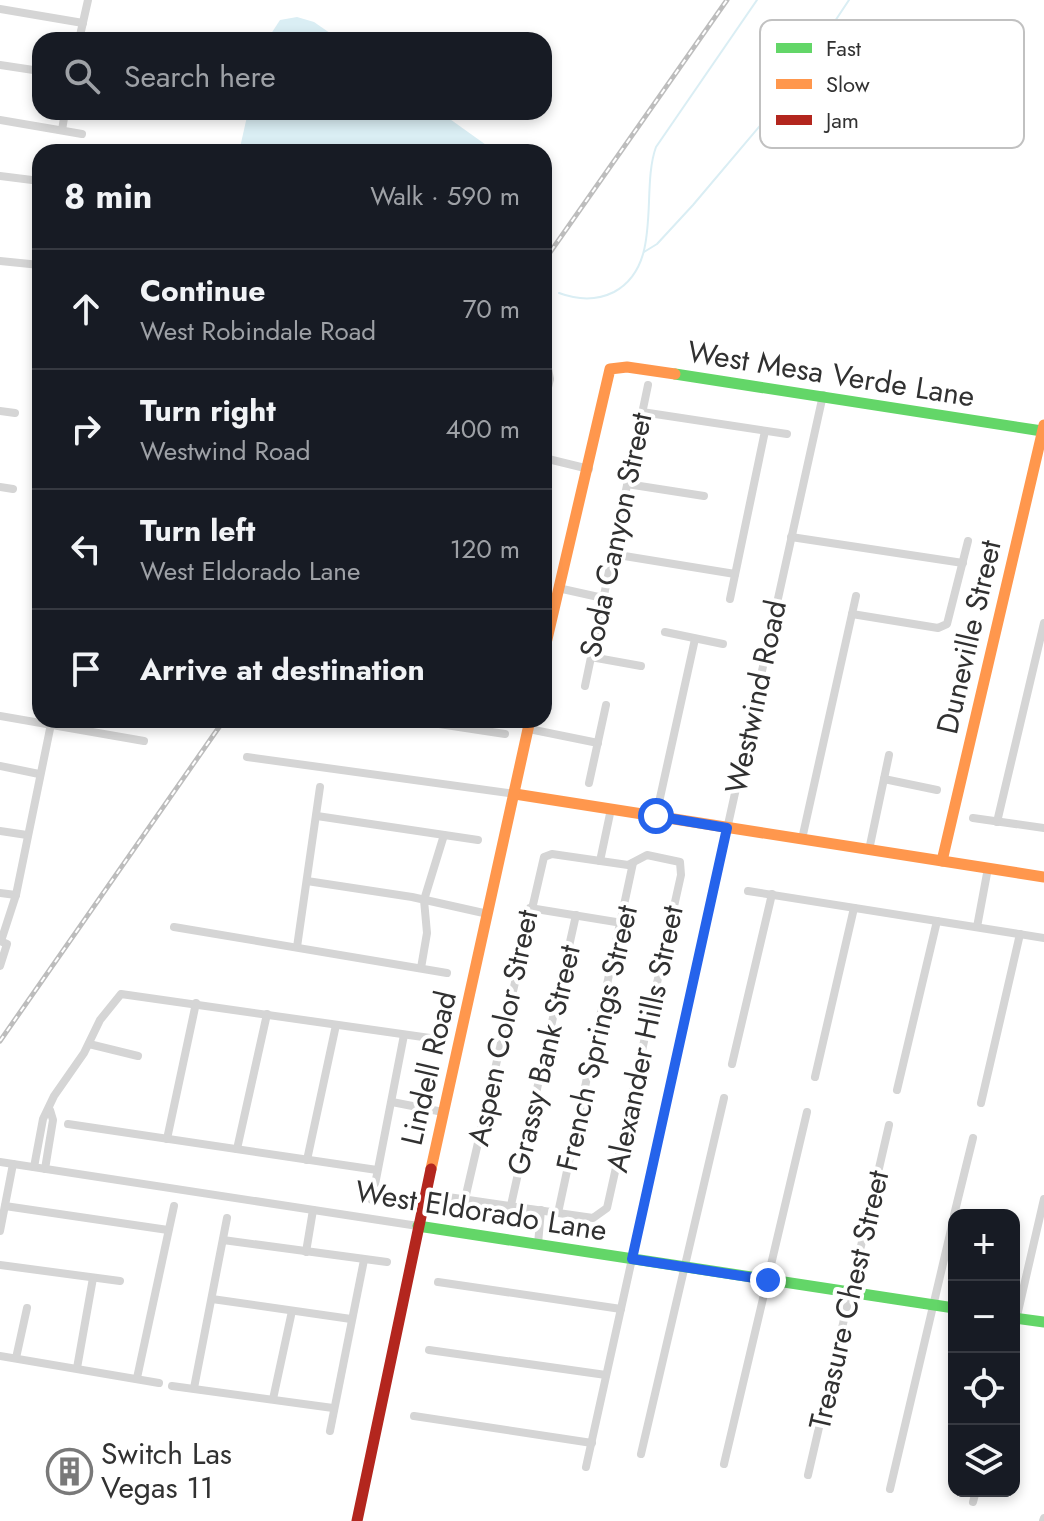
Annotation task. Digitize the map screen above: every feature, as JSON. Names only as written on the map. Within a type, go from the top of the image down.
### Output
[{"type":"street","points":[[81,32],[88,0]]},
{"type":"street","points":[[0,9],[83,23]]},
{"type":"street","points":[[0,65],[32,70]]},
{"type":"street","points":[[0,120],[82,134]]},
{"type":"street","points":[[62,130],[64,120]]},
{"type":"street","points":[[0,176],[32,180]]},
{"type":"street","points":[[0,261],[32,263]]},
{"type":"street","name":"West Mesa Verde Lane","points":[[589,469],[607,373],[610,369],[627,367],[1043,429]]},
{"type":"street","name":"Soda Canyon Street","points":[[585,686],[648,385]]},
{"type":"street","name":"Westwind Road","points":[[586,1467],[823,395]]},
{"type":"street","points":[[0,411],[15,413]]},
{"type":"street","points":[[642,412],[787,434]]},
{"type":"street","name":"Duneville Street","points":[[942,861],[1043,429]]},
{"type":"street","points":[[730,599],[765,431]]},
{"type":"street","points":[[552,460],[589,469],[552,615]]},
{"type":"street","points":[[627,484],[704,496]]},
{"type":"street","points":[[0,487],[13,489]]},
{"type":"street","points":[[791,537],[963,563]]},
{"type":"street","points":[[852,614],[938,628],[947,624],[968,541]]},
{"type":"street","points":[[612,554],[735,574]]},
{"type":"street","points":[[558,588],[603,598]]},
{"type":"street","points":[[802,839],[856,596]]},
{"type":"street","points":[[997,822],[1044,623]]},
{"type":"street","points":[[665,632],[723,644]]},
{"type":"street","points":[[656,816],[695,639]]},
{"type":"street","points":[[591,657],[641,666]]},
{"type":"street","points":[[589,783],[606,705]]},
{"type":"street","points":[[0,716],[32,720]]},
{"type":"street","points":[[0,966],[48,728]]},
{"type":"street","points":[[79,728],[144,741]]},
{"type":"street","points":[[486,728],[505,734]]},
{"type":"street","name":"Lindell Road","points":[[357,1521],[418,1226],[528,728]]},
{"type":"street","points":[[544,728],[598,743]]},
{"type":"street","points":[[869,850],[889,755]]},
{"type":"street","points":[[247,757],[515,794],[1044,877]]},
{"type":"street","points":[[0,766],[39,774]]},
{"type":"street","points":[[884,779],[937,790]]},
{"type":"street","points":[[297,947],[320,787]]},
{"type":"street","points":[[611,809],[600,861],[633,863]]},
{"type":"street","points":[[317,816],[478,840]]},
{"type":"street","points":[[973,818],[1044,828]]},
{"type":"street","points":[[0,831],[27,835]]},
{"type":"street","points":[[421,968],[427,933],[424,900],[444,835]]},
{"type":"street","name":"Aspen Color Street","points":[[465,1199],[544,857],[552,854],[600,861]]},
{"type":"street","name":"Alexander Hills Street","points":[[558,1213],[593,1218],[602,1215],[607,1208],[681,875],[680,862],[647,855],[633,863]]},
{"type":"street","name":"French Springs Street","points":[[558,1213],[633,863]]},
{"type":"street","points":[[977,927],[988,868]]},
{"type":"street","points":[[307,881],[488,914]]},
{"type":"street","points":[[748,891],[1044,938]]},
{"type":"street","points":[[0,893],[16,895]]},
{"type":"street","points":[[732,1064],[772,894]]},
{"type":"street","points":[[530,908],[622,923]]},
{"type":"street","points":[[815,1077],[854,908]]},
{"type":"street","name":"Grassy Bank Street","points":[[511,1205],[576,915]]},
{"type":"street","points":[[897,1090],[937,921]]},
{"type":"street","points":[[174,927],[447,973]]},
{"type":"street","points":[[981,1103],[1020,934]]},
{"type":"street","points":[[34,1167],[43,1119],[50,1110],[54,1096],[89,1044],[100,1020],[121,994],[437,1039]]},
{"type":"street","points":[[167,1139],[196,1003]]},
{"type":"street","points":[[237,1149],[267,1014]]},
{"type":"street","points":[[307,1160],[336,1025]]},
{"type":"street","points":[[372,1200],[404,1035]]},
{"type":"street","points":[[89,1044],[138,1056]]},
{"type":"street","points":[[641,1454],[724,1098]]},
{"type":"street","points":[[392,1102],[443,1112]]},
{"type":"street","points":[[45,1169],[53,1120],[50,1110]]},
{"type":"street","points":[[724,1464],[807,1112]]},
{"type":"street","points":[[68,1124],[377,1170]]},
{"type":"street","name":"Treasure Chest Street","points":[[808,1475],[889,1125]]},
{"type":"street","points":[[956,1209],[973,1138]]},
{"type":"street","name":"West Eldorado Lane","points":[[0,1162],[948,1307]]},
{"type":"street","points":[[0,1231],[13,1164]]},
{"type":"street","points":[[448,1197],[558,1213]]},
{"type":"street","points":[[1020,1300],[1044,1199]]},
{"type":"street","points":[[5,1206],[168,1230]]},
{"type":"street","points":[[137,1378],[174,1206]]},
{"type":"street","points":[[306,1252],[313,1210]]},
{"type":"street","name":"French Springs Street","points":[[538,1244],[541,1210]]},
{"type":"street","points":[[194,1388],[227,1218]]},
{"type":"street","points":[[223,1240],[387,1262]]},
{"type":"street","points":[[890,1489],[948,1241]]},
{"type":"street","points":[[330,1431],[364,1260]]},
{"type":"street","points":[[0,1265],[120,1281]]},
{"type":"street","points":[[77,1368],[93,1278]]},
{"type":"street","points":[[438,1282],[621,1309]]},
{"type":"street","points":[[212,1299],[351,1319]]},
{"type":"street","points":[[16,1358],[27,1308]]},
{"type":"street","points":[[273,1399],[292,1311]]},
{"type":"street","points":[[1020,1321],[1044,1322]]},
{"type":"street","points":[[429,1350],[606,1375]]},
{"type":"street","points":[[0,1356],[159,1383]]},
{"type":"street","points":[[172,1386],[333,1408]]},
{"type":"street","points":[[414,1416],[592,1443]]},
{"type":"street","points":[[973,1502],[974,1497]]},
{"type":"shaded area","points":[[297,17],[314,22],[328,32],[272,32],[280,20]]},
{"type":"shaded area","points":[[246,120],[451,120],[485,144],[241,144]]},
{"type":"waterway","points":[[559,293],[580,298],[600,297],[614,292],[630,280],[645,246],[656,147],[757,0]]},
{"type":"waterway","points":[[836,20],[849,0]]},
{"type":"waterway","points":[[644,252],[657,244],[693,205],[760,126]]},
{"type":"railway","points":[[552,250],[727,0]]},
{"type":"railway","points":[[0,1041],[218,728]]},
{"type":"traffic: fast","points":[[675,374],[1042,431]]},
{"type":"traffic: fast","points":[[418,1226],[948,1307]]},
{"type":"traffic: fast","points":[[1020,1319],[1044,1322]]},
{"type":"traffic: slow","points":[[552,618],[610,369],[627,367],[675,374]]},
{"type":"traffic: slow","points":[[942,861],[1044,425]]},
{"type":"traffic: slow","points":[[431,1169],[528,728]]},
{"type":"traffic: slow","points":[[515,794],[1044,877]]},
{"type":"traffic: jam","points":[[357,1521],[431,1169]]},
{"type":"place","name":"Switch Las Vegas 11","points":[[70,1471]]},
{"type":"route","points":[[656,816],[727,828],[632,1259],[768,1280]]}]
